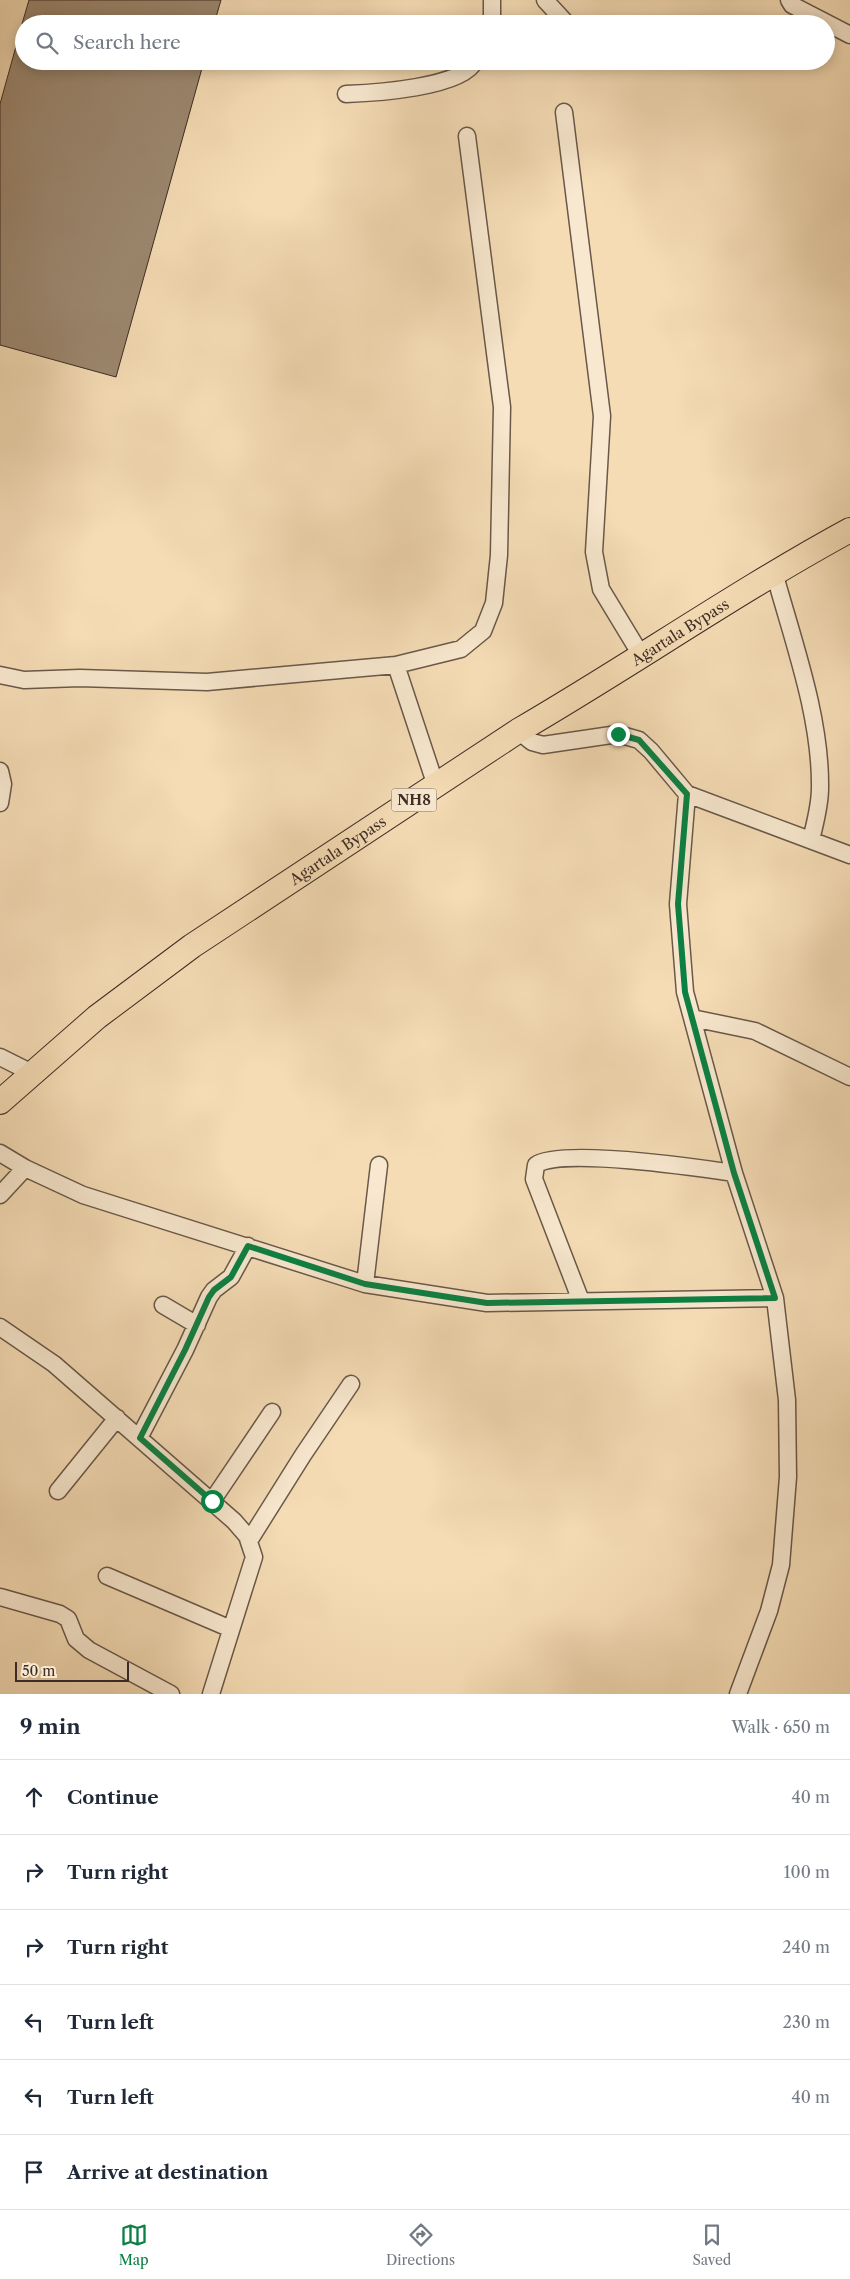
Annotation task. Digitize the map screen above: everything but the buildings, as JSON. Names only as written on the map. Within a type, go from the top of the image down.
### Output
[{"type":"highway","name":"Agartala Bypass","points":[[0,1102],[97,1017],[192,946],[518,731],[774,572],[850,530]]},
{"type":"street","points":[[492,0],[492,15]]},
{"type":"street","points":[[545,0],[559,15]]},
{"type":"street","points":[[789,0],[792,5],[811,15]]},
{"type":"street","points":[[835,27],[850,35]]},
{"type":"street","points":[[346,94],[394,91],[450,79],[466,70]]},
{"type":"street","points":[[564,112],[602,416],[594,552],[601,589],[641,655]]},
{"type":"street","points":[[0,675],[24,680],[80,678],[207,682],[396,666],[461,649],[483,631],[494,603],[499,555],[502,407],[466,136]]},
{"type":"street","points":[[774,572],[812,710],[820,789],[818,814],[811,840]]},
{"type":"street","points":[[396,666],[436,786]]},
{"type":"street","points":[[518,731],[532,742],[543,745],[618,734],[639,740],[687,794],[850,855]]},
{"type":"street","points":[[0,771],[3,784],[0,803]]},
{"type":"street","points":[[687,794],[678,904],[685,992],[734,1173],[775,1298],[787,1400],[788,1478],[781,1565],[769,1611],[738,1694]]},
{"type":"street","points":[[692,1018],[755,1031],[850,1077]]},
{"type":"street","points":[[0,1057],[32,1073]]},
{"type":"street","points":[[0,1154],[83,1195],[365,1284],[487,1303],[775,1298]]},
{"type":"street","points":[[581,1302],[534,1179],[536,1166],[551,1159],[622,1159],[734,1173]]},
{"type":"street","points":[[365,1284],[379,1165]]},
{"type":"street","points":[[0,1195],[25,1168]]},
{"type":"street","points":[[140,1438],[214,1290],[231,1277],[248,1246]]},
{"type":"street","points":[[163,1305],[196,1325]]},
{"type":"street","points":[[0,1327],[54,1364],[212,1501],[247,1536],[254,1557],[211,1694]]},
{"type":"street","points":[[249,1541],[351,1384]]},
{"type":"street","points":[[212,1501],[272,1412]]},
{"type":"street","points":[[58,1491],[117,1418]]},
{"type":"street","points":[[107,1576],[232,1629]]},
{"type":"street","points":[[0,1597],[60,1614],[68,1620],[76,1639],[89,1650],[171,1694]]},
{"type":"route","points":[[212,1501],[140,1438],[185,1350],[209,1297],[214,1290],[231,1277],[248,1246],[365,1284],[487,1303],[775,1298],[734,1173],[685,992],[678,904],[687,794],[651,751],[639,740],[618,734]]}]
